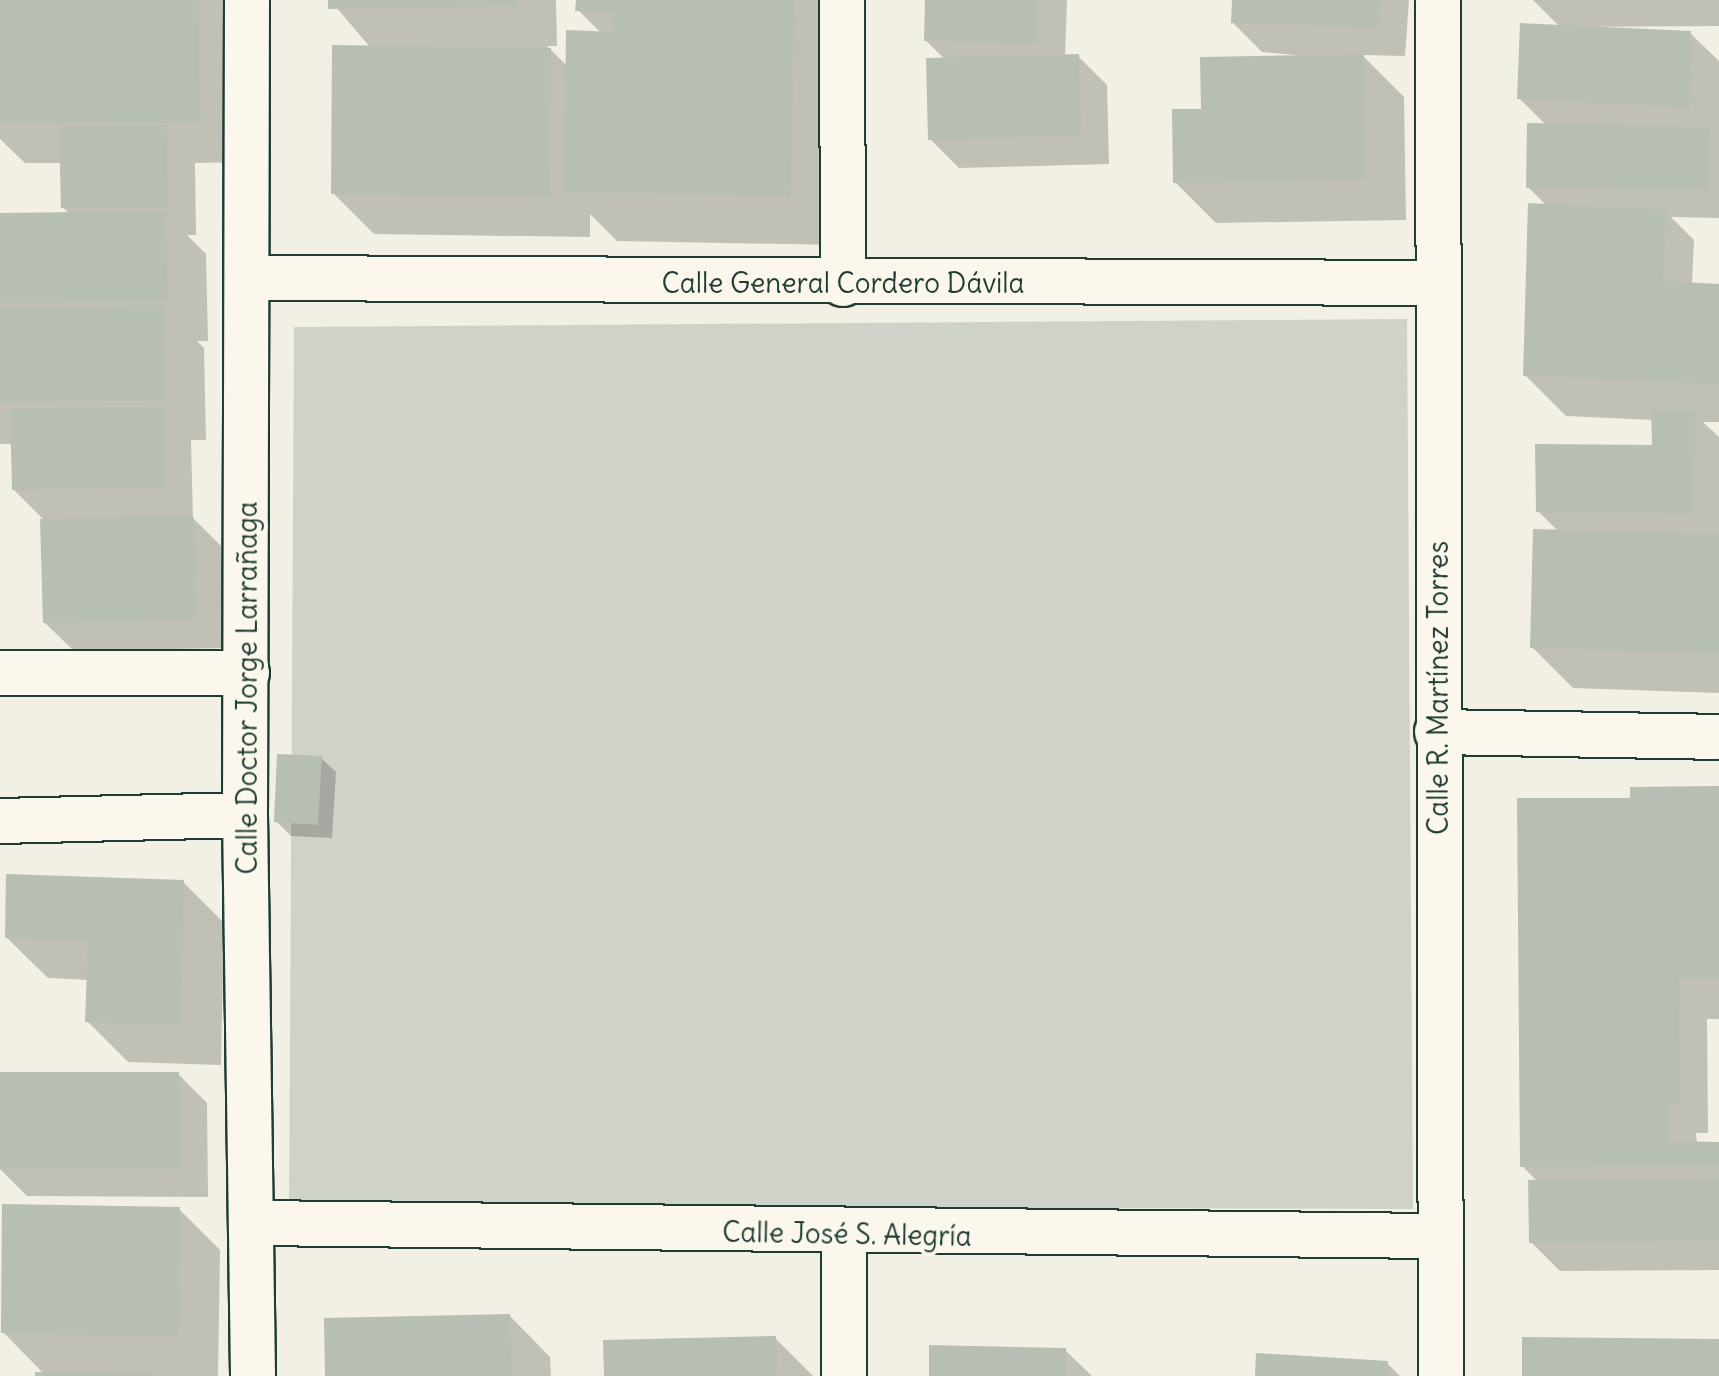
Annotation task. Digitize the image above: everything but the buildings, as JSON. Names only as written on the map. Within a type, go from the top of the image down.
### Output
[{"type":"street","name":"Calle Doctor Jorge Larrañaga","points":[[247,0],[245,815],[253,1376]]},
{"type":"street","points":[[842,0],[843,284]]},
{"type":"street","name":"Calle R. Martínez Torres","points":[[1438,0],[1437,732],[1441,1376]]},
{"type":"street","name":"Calle General Cordero Dávila","points":[[247,278],[843,284],[1439,283]]},
{"type":"street","points":[[0,673],[247,673]]},
{"type":"street","points":[[1437,732],[1718,737]]},
{"type":"street","points":[[0,821],[245,815]]},
{"type":"street","name":"Calle José S. Alegría","points":[[253,1223],[844,1235],[1441,1236]]},
{"type":"street","points":[[844,1235],[844,1376]]},
{"type":"shaded area","points":[[1407,319],[1413,1209],[289,1206],[294,327]]}]
